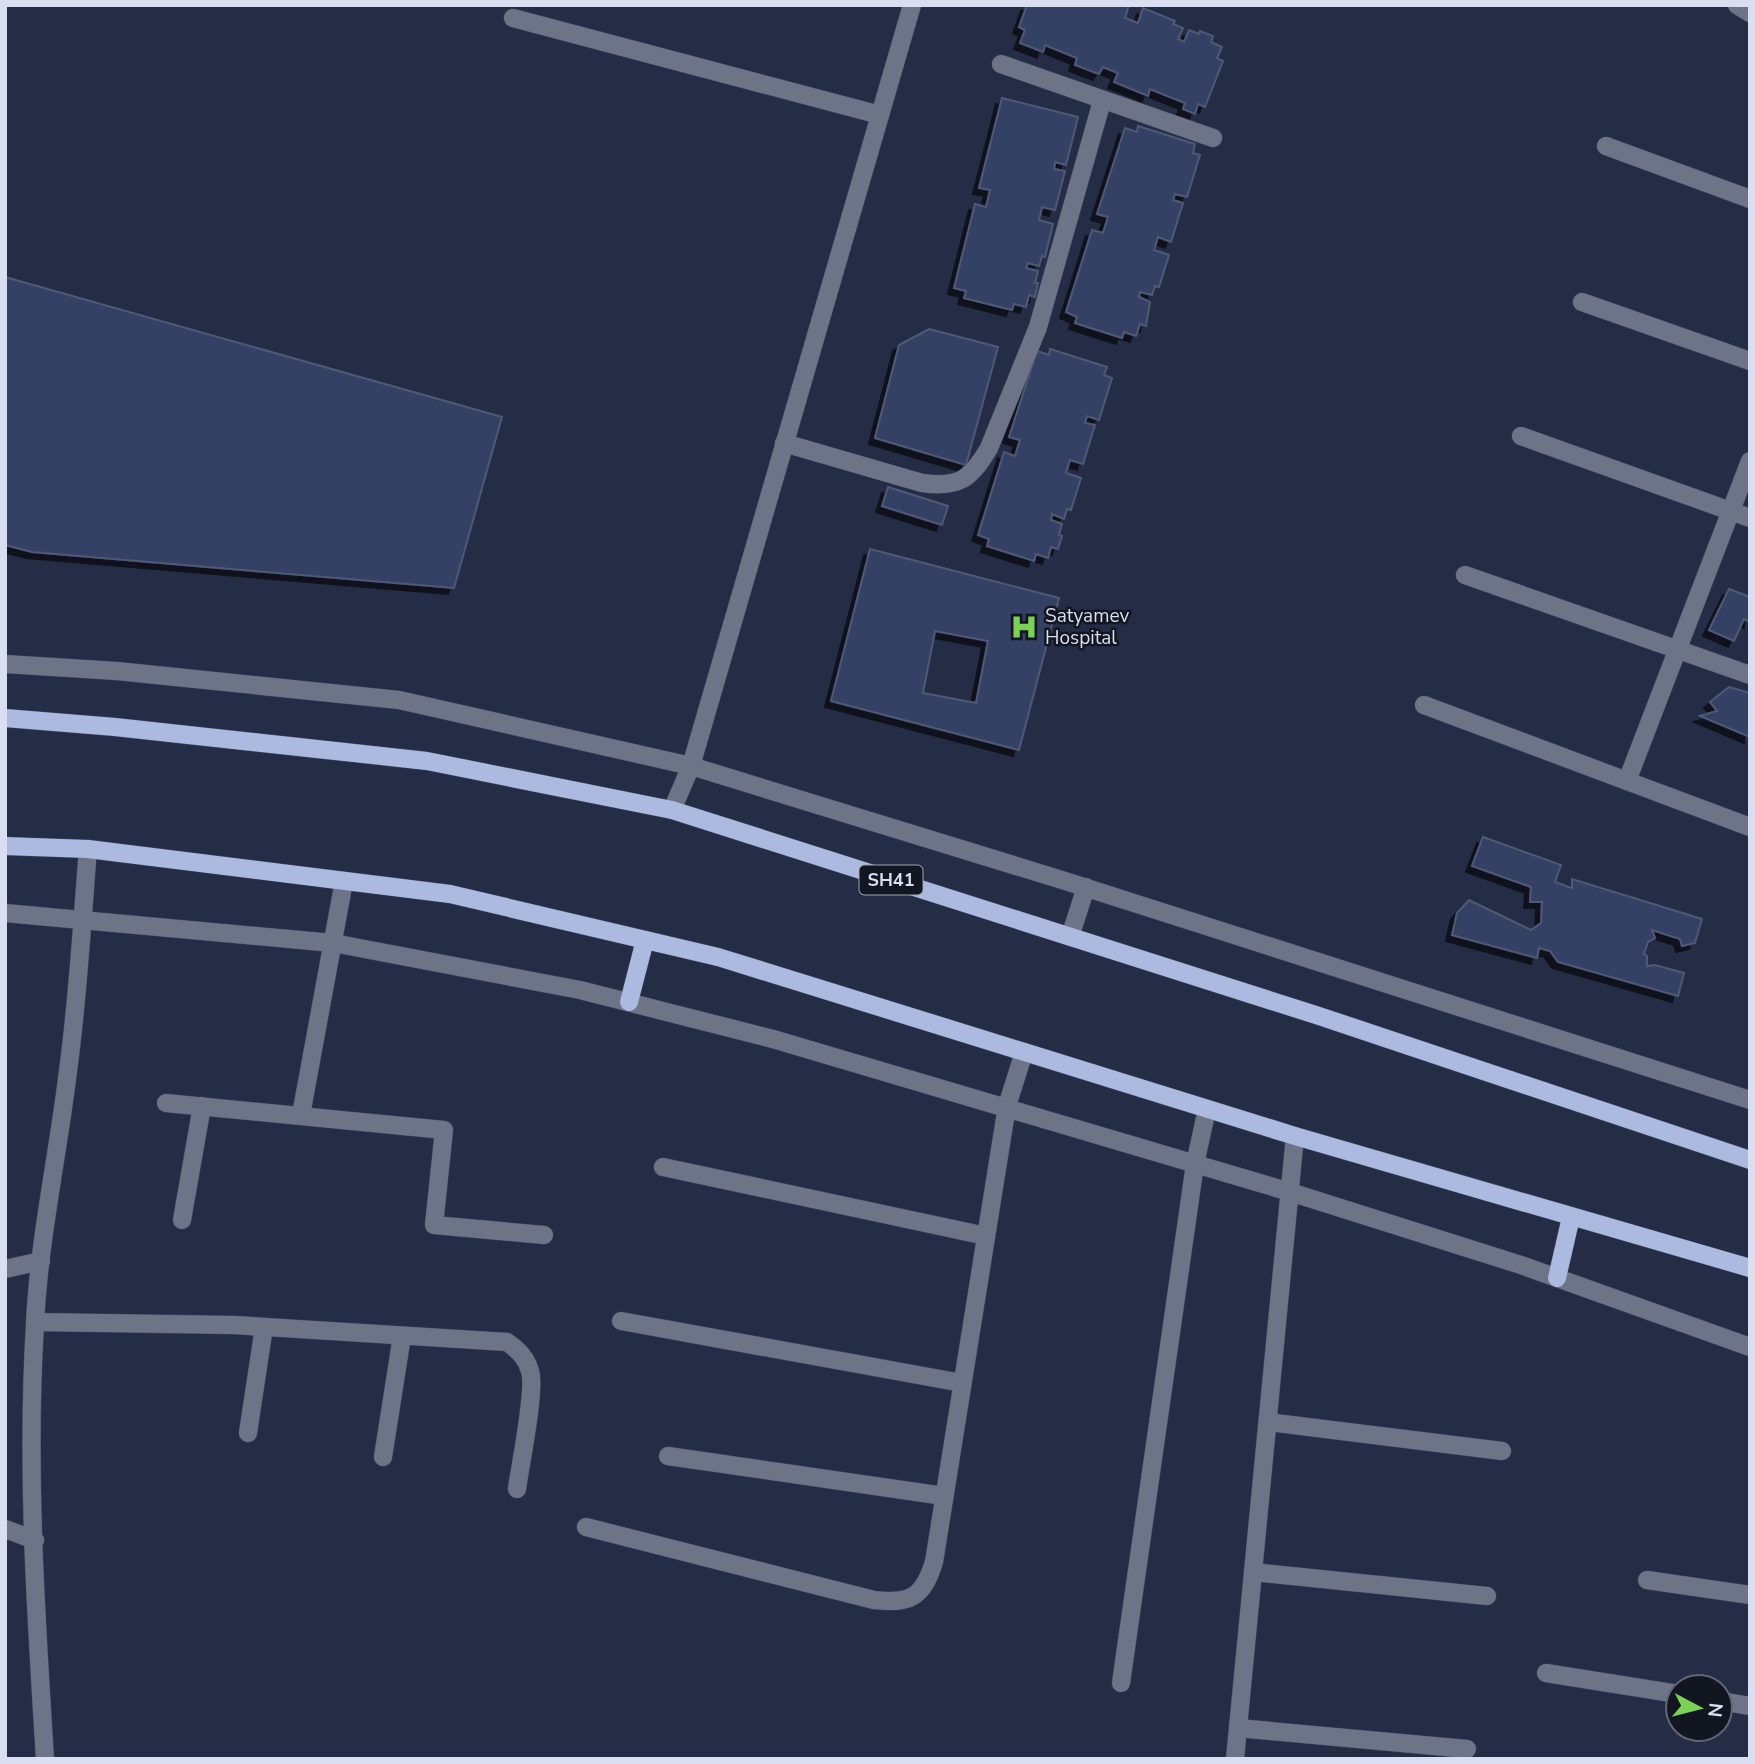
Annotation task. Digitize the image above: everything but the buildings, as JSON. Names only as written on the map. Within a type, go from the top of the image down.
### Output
[{"type":"main road","name":"SH41","points":[[5,718],[115,727],[427,761],[672,810],[1316,1015],[1750,1160]]},
{"type":"main road","points":[[5,846],[88,849],[450,894],[718,957],[1294,1136],[1750,1268]]},
{"type":"main road","points":[[629,1002],[645,940]]},
{"type":"main road","points":[[1557,1278],[1571,1217]]},
{"type":"street","points":[[672,810],[691,766],[912,5]]},
{"type":"street","points":[[1737,5],[1750,13]]},
{"type":"street","points":[[513,18],[880,115]]},
{"type":"street","points":[[1001,64],[1213,138]]},
{"type":"street","points":[[784,443],[932,484],[956,483],[979,465],[989,448],[1038,327],[1102,101]]},
{"type":"street","points":[[1606,146],[1750,199]]},
{"type":"street","points":[[1582,302],[1750,360]]},
{"type":"street","points":[[1521,436],[1750,518]]},
{"type":"street","points":[[1627,781],[1750,461]]},
{"type":"street","points":[[1465,575],[1750,675]]},
{"type":"street","points":[[5,664],[117,671],[399,700],[691,766],[1086,887],[1750,1100]]},
{"type":"street","points":[[1424,705],[1750,827]]},
{"type":"street","points":[[45,1759],[34,1577],[31,1431],[35,1322],[41,1261],[69,1070],[88,849]]},
{"type":"street","points":[[301,1115],[344,881]]},
{"type":"street","points":[[1069,937],[1086,887]]},
{"type":"street","points":[[5,913],[332,943],[580,990],[629,1002],[773,1039],[1007,1106],[1290,1192],[1557,1278],[1750,1348]]},
{"type":"street","points":[[586,1527],[874,1600],[895,1602],[914,1597],[927,1583],[934,1562],[1007,1106],[1024,1052]]},
{"type":"street","points":[[166,1103],[444,1130],[434,1226],[544,1235]]},
{"type":"street","points":[[182,1220],[202,1106]]},
{"type":"street","points":[[1121,1683],[1195,1164],[1207,1109]]},
{"type":"street","points":[[1235,1759],[1294,1136]]},
{"type":"street","points":[[663,1167],[986,1236]]},
{"type":"street","points":[[5,1269],[41,1261]]},
{"type":"street","points":[[621,1321],[962,1383]]},
{"type":"street","points":[[35,1322],[264,1327],[507,1342],[522,1352],[531,1372],[517,1489]]},
{"type":"street","points":[[248,1433],[264,1327]]},
{"type":"street","points":[[383,1457],[402,1336]]},
{"type":"street","points":[[1268,1422],[1502,1451]]},
{"type":"street","points":[[668,1456],[944,1496]]},
{"type":"street","points":[[5,1529],[35,1540]]},
{"type":"street","points":[[1253,1572],[1487,1597]]},
{"type":"street","points":[[1647,1580],[1750,1595]]},
{"type":"street","points":[[1546,1673],[1664,1692]]},
{"type":"street","points":[[1238,1728],[1467,1749]]},
{"type":"place","name":"Satyamev Hospital","points":[[1024,627]]}]
